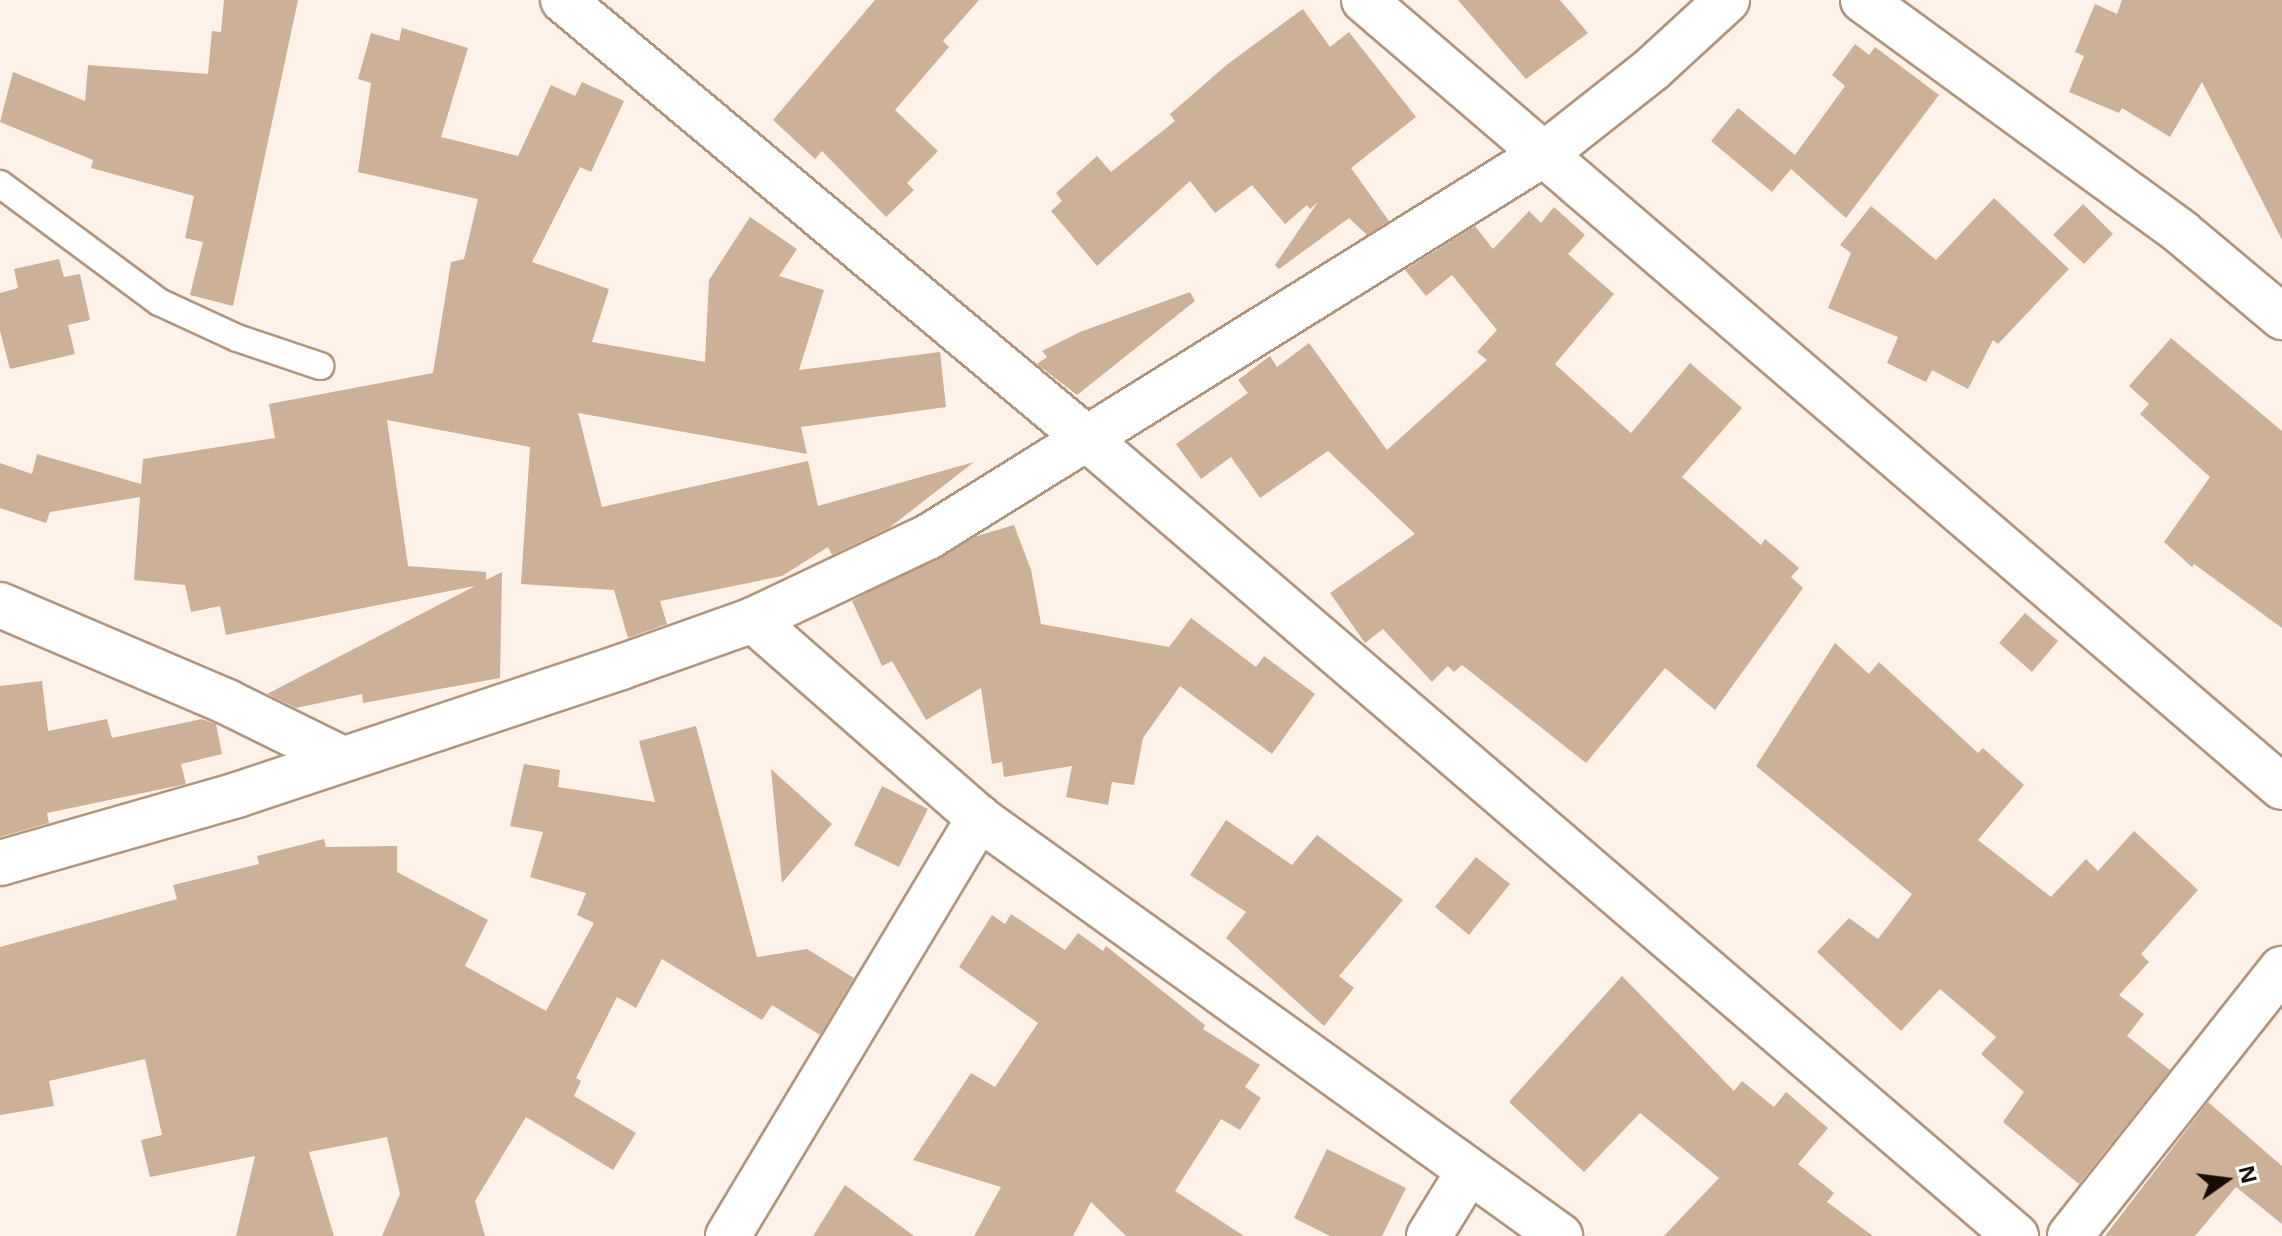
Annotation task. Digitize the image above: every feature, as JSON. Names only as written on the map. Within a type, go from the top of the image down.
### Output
[{"type":"street","points":[[563,0],[1085,437],[2016,1236]]},
{"type":"street","points":[[1364,0],[1547,152],[2282,787]]},
{"type":"street","points":[[0,863],[343,759],[753,620],[928,537],[1547,152],[1652,69],[1727,0]]},
{"type":"street","points":[[1863,0],[2182,233],[2282,317]]},
{"type":"street","points":[[0,605],[227,702],[343,759]]},
{"type":"street","points":[[753,620],[979,818],[1560,1236]]},
{"type":"street","points":[[728,1236],[979,818]]},
{"type":"street","points":[[2070,1236],[2282,969]]},
{"type":"street","points":[[1429,1236],[1469,1171]]},
{"type":"lane","points":[[0,184],[159,302],[237,338],[320,366]]},
{"type":"building","points":[[224,0],[298,0],[233,306],[190,295],[203,242],[185,238],[194,196],[91,168],[93,160],[0,122],[13,72],[85,101],[88,65],[208,74],[212,31],[221,32]]},
{"type":"building","points":[[875,0],[979,0],[943,41],[949,47],[895,110],[938,151],[907,183],[914,190],[886,217],[822,151],[815,159],[773,120]]},
{"type":"building","points":[[1458,0],[1560,0],[1588,33],[1526,79]]},
{"type":"building","points":[[2122,0],[2282,0],[2282,240],[2202,82],[2170,137],[2122,108],[2119,113],[2069,92],[2084,56],[2075,52],[2095,4],[2117,14]]},
{"type":"building","points":[[1303,9],[1330,47],[1349,32],[1416,117],[1351,168],[1389,221],[1367,235],[1349,218],[1279,269],[1275,265],[1318,202],[1310,209],[1307,205],[1285,224],[1252,185],[1215,213],[1190,181],[1097,266],[1051,211],[1062,201],[1056,193],[1097,156],[1111,172],[1175,121],[1170,114],[1229,63]]},
{"type":"building","points":[[402,28],[468,48],[441,137],[518,156],[551,85],[575,96],[582,82],[624,101],[591,172],[580,167],[532,262],[609,289],[592,342],[705,362],[709,280],[750,217],[797,249],[779,276],[824,290],[799,370],[940,352],[946,407],[801,427],[807,454],[578,413],[602,507],[808,461],[818,506],[974,462],[889,528],[832,555],[828,547],[782,576],[660,601],[667,624],[628,638],[614,590],[521,584],[530,447],[387,420],[408,566],[486,572],[486,580],[502,572],[500,678],[363,703],[362,694],[296,708],[267,694],[475,586],[226,635],[220,606],[191,612],[185,585],[134,580],[140,497],[50,512],[46,523],[0,508],[0,463],[32,474],[37,454],[141,484],[143,459],[275,438],[269,404],[433,373],[451,262],[464,259],[478,199],[358,172],[371,83],[358,79],[371,33],[399,41]]},
{"type":"building","points":[[1855,44],[1869,55],[1875,47],[1939,95],[1846,218],[1791,169],[1772,192],[1711,141],[1738,108],[1795,155],[1845,86],[1832,75]]},
{"type":"building","points":[[1994,198],[2069,269],[1998,344],[1993,340],[1968,389],[1932,370],[1926,382],[1887,363],[1898,337],[1828,308],[1851,253],[1840,245],[1871,206],[1936,260]]},
{"type":"building","points":[[2083,204],[2113,234],[2084,264],[2053,235]]},
{"type":"building","points":[[1554,207],[1585,235],[1568,254],[1614,294],[1555,364],[1631,433],[1690,363],[1742,408],[1682,477],[1761,545],[1765,539],[1799,568],[1791,577],[1803,588],[1715,710],[1665,668],[1586,763],[1462,665],[1454,672],[1448,666],[1432,682],[1383,629],[1365,643],[1330,593],[1415,534],[1328,451],[1260,498],[1231,457],[1201,479],[1176,444],[1248,393],[1238,380],[1270,356],[1277,367],[1309,343],[1387,450],[1487,360],[1477,352],[1497,330],[1452,275],[1426,296],[1405,270],[1475,226],[1493,249],[1529,211],[1541,223]]},
{"type":"building","points":[[59,259],[64,277],[80,274],[90,320],[68,325],[75,354],[10,369],[0,331],[0,293],[18,288],[14,269]]},
{"type":"building","points":[[1190,292],[1195,301],[1077,395],[1037,364],[1047,357],[1042,351],[1080,332]]},
{"type":"building","points":[[2171,338],[2282,431],[2282,628],[2194,564],[2192,567],[2164,542],[2210,477],[2140,414],[2149,404],[2129,386]]},
{"type":"building","points":[[1014,525],[1031,570],[1041,624],[1169,647],[1191,618],[1256,667],[1264,656],[1315,694],[1272,754],[1180,686],[1143,738],[1134,785],[1112,782],[1108,805],[1066,797],[1072,766],[1004,777],[1002,762],[992,764],[981,688],[926,720],[892,661],[882,666],[852,601],[977,536]]},
{"type":"building","points":[[2025,613],[2058,641],[2032,672],[1999,643]]},
{"type":"building","points":[[1835,643],[1869,674],[1879,662],[1978,753],[1983,748],[2024,785],[1978,840],[2051,897],[2086,859],[2098,871],[2134,831],[2198,890],[2141,954],[2149,962],[2119,995],[2144,1014],[2127,1036],[2170,1070],[2079,1184],[2003,1122],[2024,1092],[1981,1054],[1996,1037],[1940,989],[1901,1031],[1817,952],[1849,918],[1878,939],[1912,894],[1756,766]]},
{"type":"building","points":[[42,681],[48,731],[107,719],[112,738],[202,719],[216,724],[222,754],[181,764],[186,784],[47,813],[49,823],[0,837],[0,686]]},
{"type":"building","points":[[696,726],[757,957],[807,949],[854,978],[820,1035],[772,1005],[762,1020],[662,959],[636,1008],[617,997],[576,1078],[581,1081],[574,1096],[636,1133],[613,1170],[526,1117],[475,1201],[485,1236],[382,1236],[400,1194],[387,1137],[309,1152],[334,1236],[236,1236],[255,1156],[150,1177],[141,1140],[162,1135],[145,1059],[49,1081],[54,1106],[0,1115],[0,947],[177,899],[173,885],[259,864],[257,856],[324,839],[326,847],[397,846],[397,872],[488,920],[465,966],[546,1011],[594,923],[577,915],[586,893],[530,877],[543,832],[510,826],[524,764],[560,770],[558,787],[655,802],[639,741]]},
{"type":"building","points":[[771,769],[832,824],[782,883]]},
{"type":"building","points":[[882,786],[928,809],[899,867],[854,845]]},
{"type":"building","points":[[1226,820],[1292,865],[1317,835],[1403,900],[1339,976],[1354,988],[1324,1026],[1226,938],[1246,912],[1190,875]]},
{"type":"building","points":[[1476,857],[1510,884],[1469,935],[1435,907]]},
{"type":"building","points":[[1011,914],[1065,950],[1078,933],[1103,951],[1106,946],[1205,1025],[1203,1029],[1260,1065],[1245,1087],[1261,1098],[1240,1130],[1221,1119],[1175,1191],[1244,1236],[1126,1236],[1091,1202],[1073,1236],[974,1236],[1001,1187],[913,1160],[971,1073],[995,1087],[1038,1023],[959,967],[992,915],[1005,924]]},
{"type":"building","points":[[1622,976],[1734,1091],[1742,1081],[1774,1107],[1786,1092],[1828,1128],[1798,1164],[1834,1193],[1827,1202],[1873,1236],[1664,1236],[1719,1178],[1640,1113],[1584,1172],[1509,1102]]},
{"type":"building","points":[[2208,1102],[2282,1166],[2282,1224],[2236,1187],[2195,1236],[2105,1236]]},
{"type":"building","points":[[1327,1149],[1406,1188],[1382,1236],[1330,1236],[1294,1218]]},
{"type":"building","points":[[845,1185],[914,1236],[813,1236]]}]
